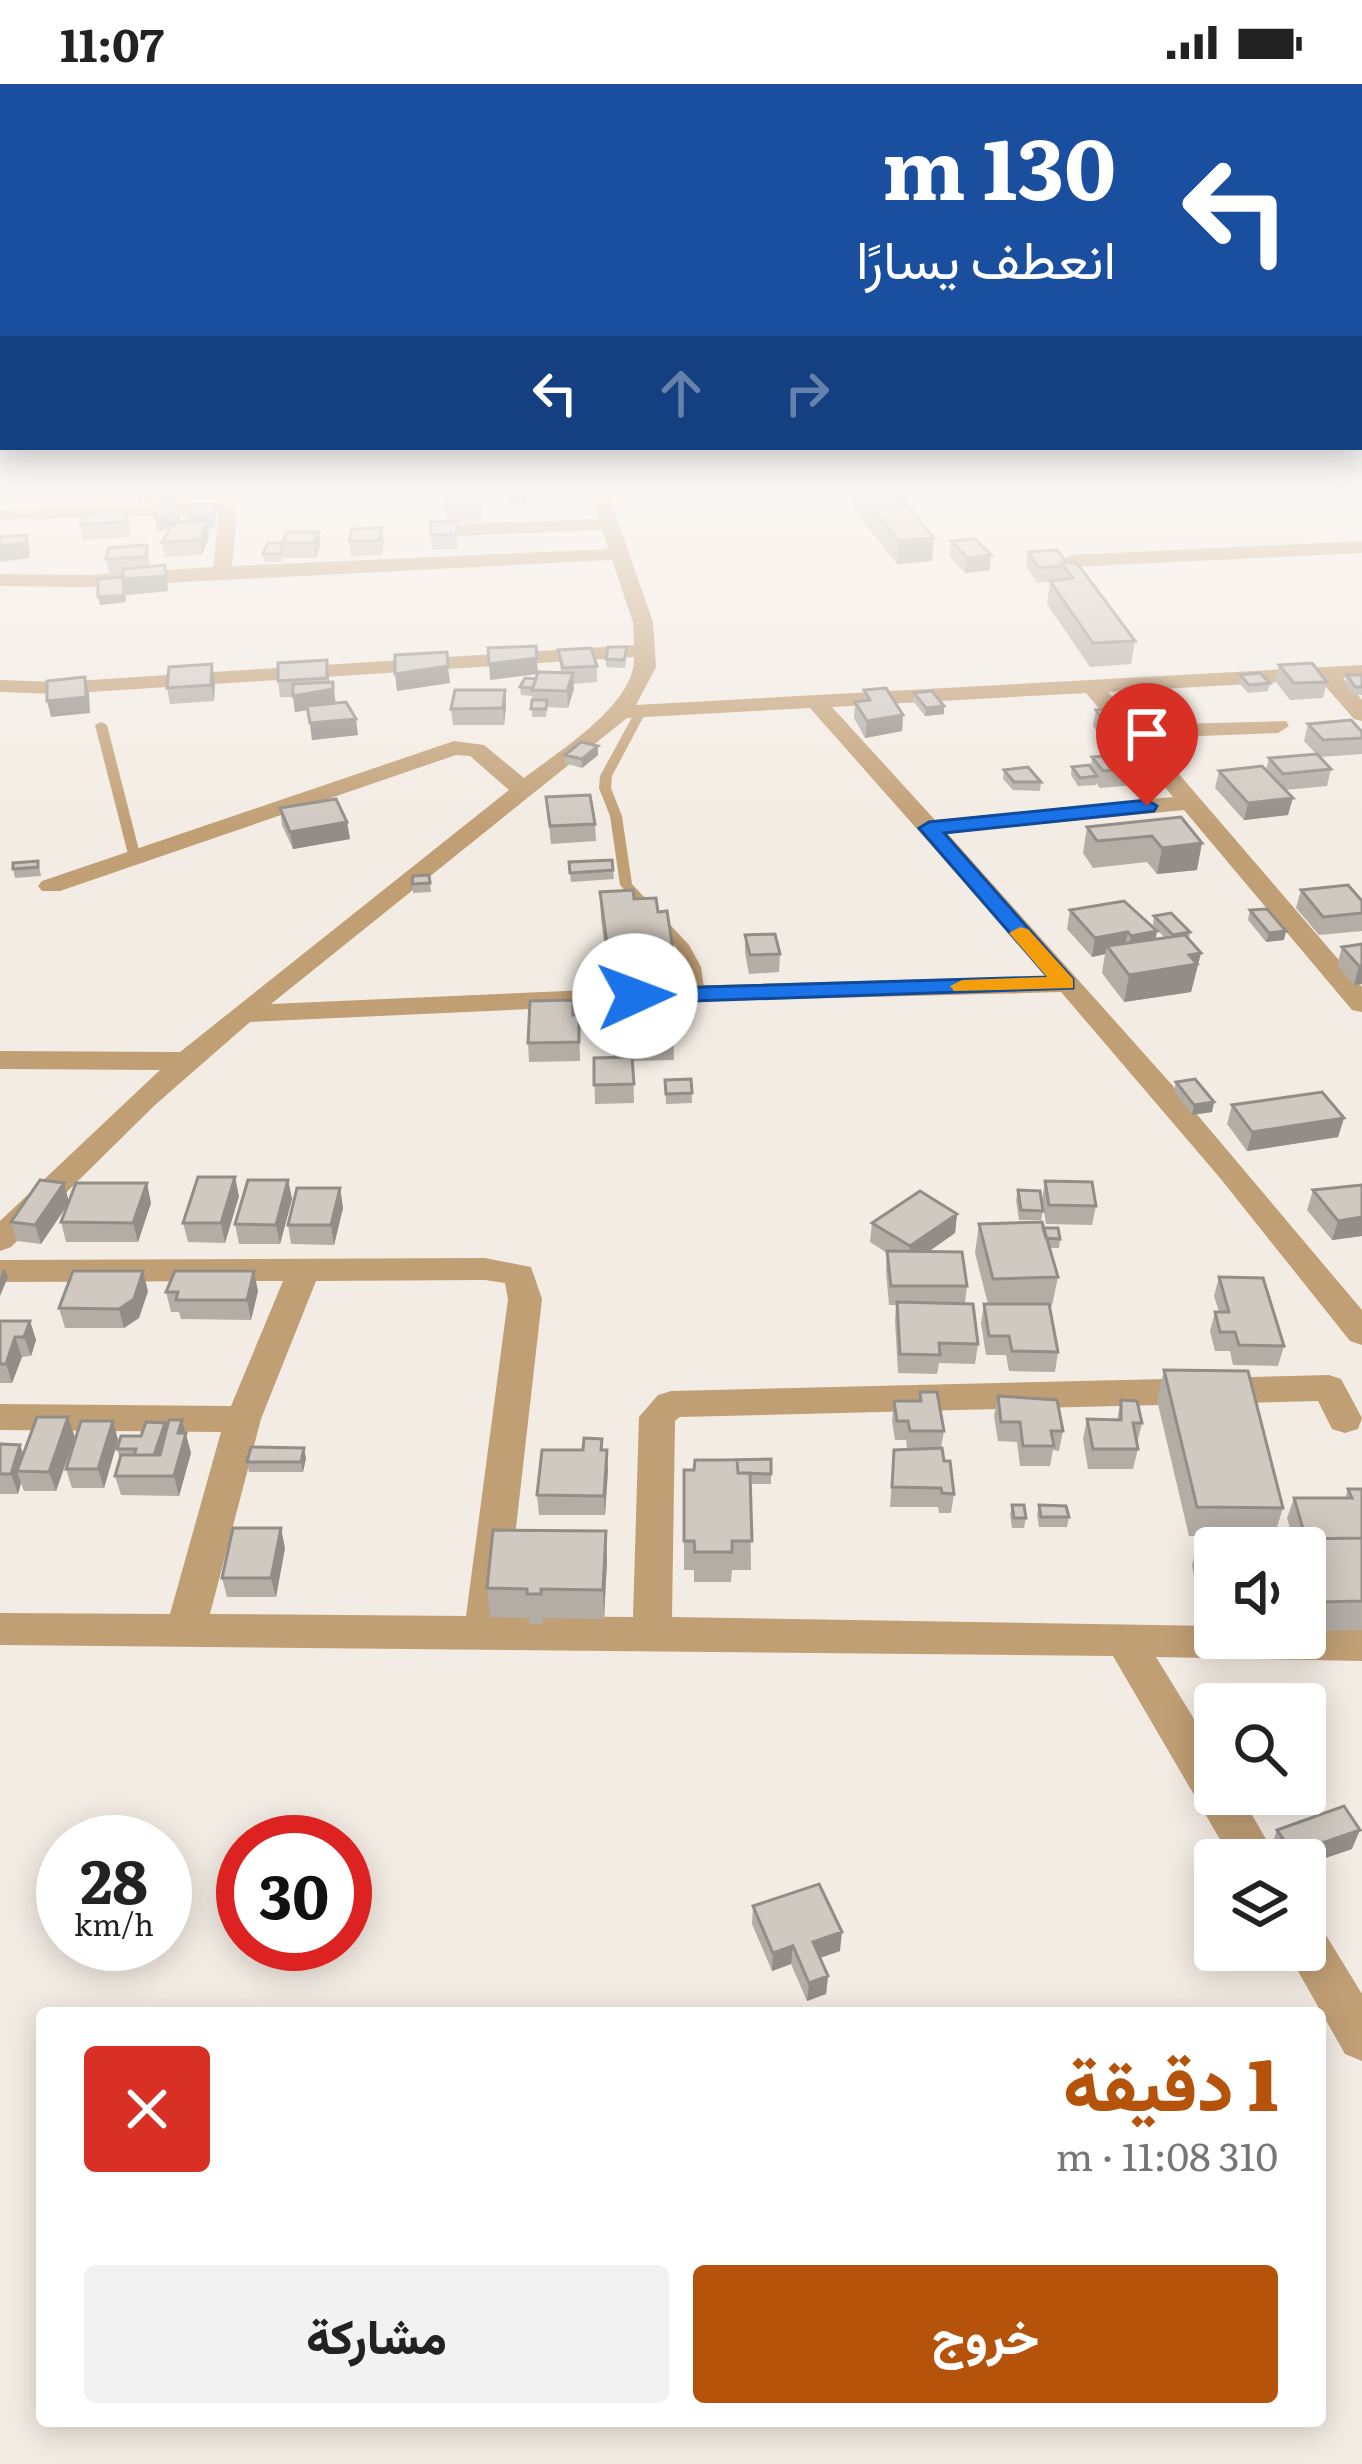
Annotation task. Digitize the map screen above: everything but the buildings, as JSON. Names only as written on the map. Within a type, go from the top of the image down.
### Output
[{"type":"street","points":[[630,712],[646,650],[637,604]]},
{"type":"street","points":[[0,686],[59,688],[646,650]]},
{"type":"street","points":[[0,1240],[35,1202],[243,1014],[630,712],[1362,671]]},
{"type":"street","points":[[1327,674],[1362,714]]},
{"type":"street","points":[[1092,686],[1362,1004]]},
{"type":"street","points":[[817,703],[1251,1191],[1362,1333]]},
{"type":"street","points":[[1131,732],[1278,726]]},
{"type":"street","points":[[51,886],[454,748],[476,750],[525,791]]},
{"type":"street","points":[[929,828],[1191,802]]},
{"type":"street","points":[[1324,959],[1362,954]]},
{"type":"street","points":[[243,1014],[1065,983]]},
{"type":"street","points":[[0,1060],[191,1061]]},
{"type":"street","points":[[0,1271],[509,1270],[524,1282],[484,1632]]},
{"type":"street","points":[[185,1632],[243,1419],[303,1272]]},
{"type":"street","points":[[652,1633],[657,1417],[671,1404],[1329,1388],[1346,1420]]},
{"type":"street","points":[[0,1417],[243,1419]]},
{"type":"street","points":[[0,1629],[652,1633],[1362,1645]]},
{"type":"street","points":[[1126,1642],[1194,1756]]},
{"type":"street","points":[[1322,1971],[1362,2038]]},
{"type":"lane","points":[[630,712],[605,788],[616,816],[626,885],[682,945],[694,967],[698,994]]},
{"type":"lane","points":[[101,725],[135,858]]},
{"type":"slow traffic","points":[[962,986],[1065,983],[1020,933]]},
{"type":"route","points":[[635,996],[1065,983],[929,828],[1147,806]]}]
